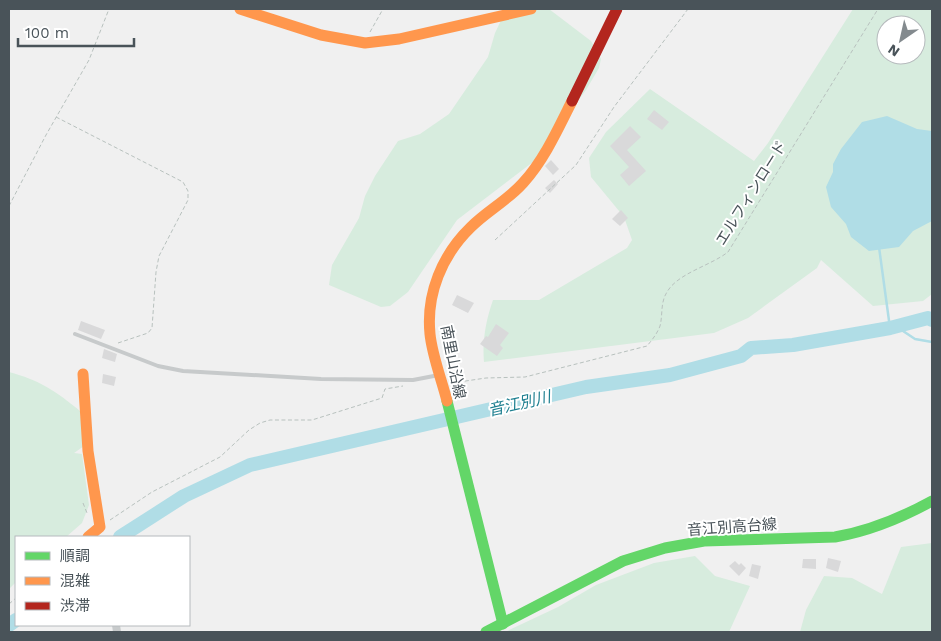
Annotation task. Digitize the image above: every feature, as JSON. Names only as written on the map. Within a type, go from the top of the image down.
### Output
[{"type":"street","points":[[240,9],[320,35],[365,43],[399,39],[531,9]]},
{"type":"street","name":"南里山沿線","points":[[503,624],[430,335],[432,290],[440,267],[454,244],[472,226],[508,198],[528,177],[549,145],[617,9]]},
{"type":"street","points":[[83,374],[83,410],[92,488],[100,527],[89,536]]},
{"type":"street","name":"音江別高台線","points":[[486,632],[623,562],[666,548],[704,541],[835,537],[855,534],[894,522],[932,501]]},
{"type":"lane","points":[[74,334],[158,366],[183,371],[321,379],[440,380]]},
{"type":"path","points":[[9,206],[56,117],[89,60],[109,9]]},
{"type":"path","points":[[365,43],[383,9]]},
{"type":"path","points":[[495,240],[576,165],[614,107],[688,9]]},
{"type":"path","name":"エルフィンロード","points":[[440,380],[525,377],[647,346],[660,327],[662,302],[672,286],[680,279],[721,258],[728,252],[878,9]]},
{"type":"path","points":[[56,117],[183,182],[188,190],[188,200],[159,256],[152,328],[148,333],[115,344],[116,350]]},
{"type":"path","points":[[100,527],[152,492],[220,457],[260,422],[270,420],[312,420],[382,398],[385,389],[403,386]]},
{"type":"path","points":[[83,503],[89,517]]},
{"type":"green space","points":[[549,9],[591,41],[601,59],[599,68],[586,90],[533,162],[457,220],[408,292],[390,306],[381,307],[329,285],[332,265],[359,218],[365,196],[375,176],[398,141],[420,134],[449,114],[488,57],[495,33],[505,12]]},
{"type":"green space","points":[[853,9],[932,9],[932,294],[923,301],[873,306],[821,260],[817,268],[748,318],[714,333],[484,362],[485,331],[493,300],[539,300],[627,248],[632,240],[624,217],[591,177],[589,158],[606,132],[650,89],[754,161],[768,143]]},
{"type":"green space","points":[[9,372],[47,387],[80,411],[84,446],[74,453],[82,454],[89,505],[82,523],[67,536],[15,536],[15,583],[9,589]]},
{"type":"green space","points":[[932,543],[932,632],[800,632],[806,610],[824,576],[852,578],[882,594],[901,547]]},
{"type":"green space","points":[[695,556],[715,576],[750,586],[729,632],[505,632],[558,607],[596,585],[654,563]]},
{"type":"water","points":[[887,116],[917,129],[932,131],[932,221],[913,231],[899,247],[869,251],[851,237],[846,224],[831,207],[826,187],[833,172],[833,164],[841,149],[862,122]]},
{"type":"building","points":[[654,110],[669,122],[662,130],[647,119]]},
{"type":"building","points":[[630,126],[641,137],[627,150],[646,171],[629,186],[620,175],[629,167],[610,146]]},
{"type":"building","points":[[551,160],[559,169],[553,175],[545,166]]},
{"type":"building","points":[[554,180],[558,184],[550,193],[545,188]]},
{"type":"building","points":[[621,210],[628,218],[620,226],[612,219]]},
{"type":"building","points":[[457,295],[474,303],[468,313],[452,305]]},
{"type":"building","points":[[81,321],[105,330],[101,339],[78,330]]},
{"type":"building","points":[[496,324],[509,333],[500,345],[503,348],[497,356],[480,344],[486,336],[488,337]]},
{"type":"building","points":[[104,349],[117,354],[115,362],[102,358]]},
{"type":"building","points":[[103,374],[116,377],[114,386],[102,383]]},
{"type":"building","points":[[828,558],[841,561],[838,572],[826,568]]},
{"type":"building","points":[[803,559],[816,559],[816,569],[802,568]]},
{"type":"building","points":[[735,561],[739,565],[741,563],[746,568],[739,576],[729,566]]},
{"type":"building","points":[[752,564],[761,566],[758,579],[749,576]]},
{"type":"waterway","points":[[879,247],[890,328]]},
{"type":"waterway","name":"音江別川","points":[[122,536],[184,496],[250,465],[586,387],[670,375],[741,356],[751,348],[793,345],[890,328],[928,318],[932,320]]},
{"type":"waterway","points":[[897,327],[915,339],[932,342]]},
{"type":"waterway","name":"音江別川","points":[[9,625],[15,621]]},
{"type":"traffic: fast","points":[[447,401],[503,624]]},
{"type":"traffic: fast","points":[[486,632],[623,561],[665,548],[704,541],[835,537],[885,523],[932,501]]},
{"type":"traffic: slow","points":[[240,9],[321,35],[365,43],[399,39],[531,9]]},
{"type":"traffic: slow","points":[[447,401],[430,334],[431,304],[438,276],[452,250],[471,227],[517,189],[531,174],[550,144],[572,101]]},
{"type":"traffic: slow","points":[[83,374],[88,451],[100,527],[89,536]]},
{"type":"traffic: jam","points":[[572,101],[617,9]]}]
